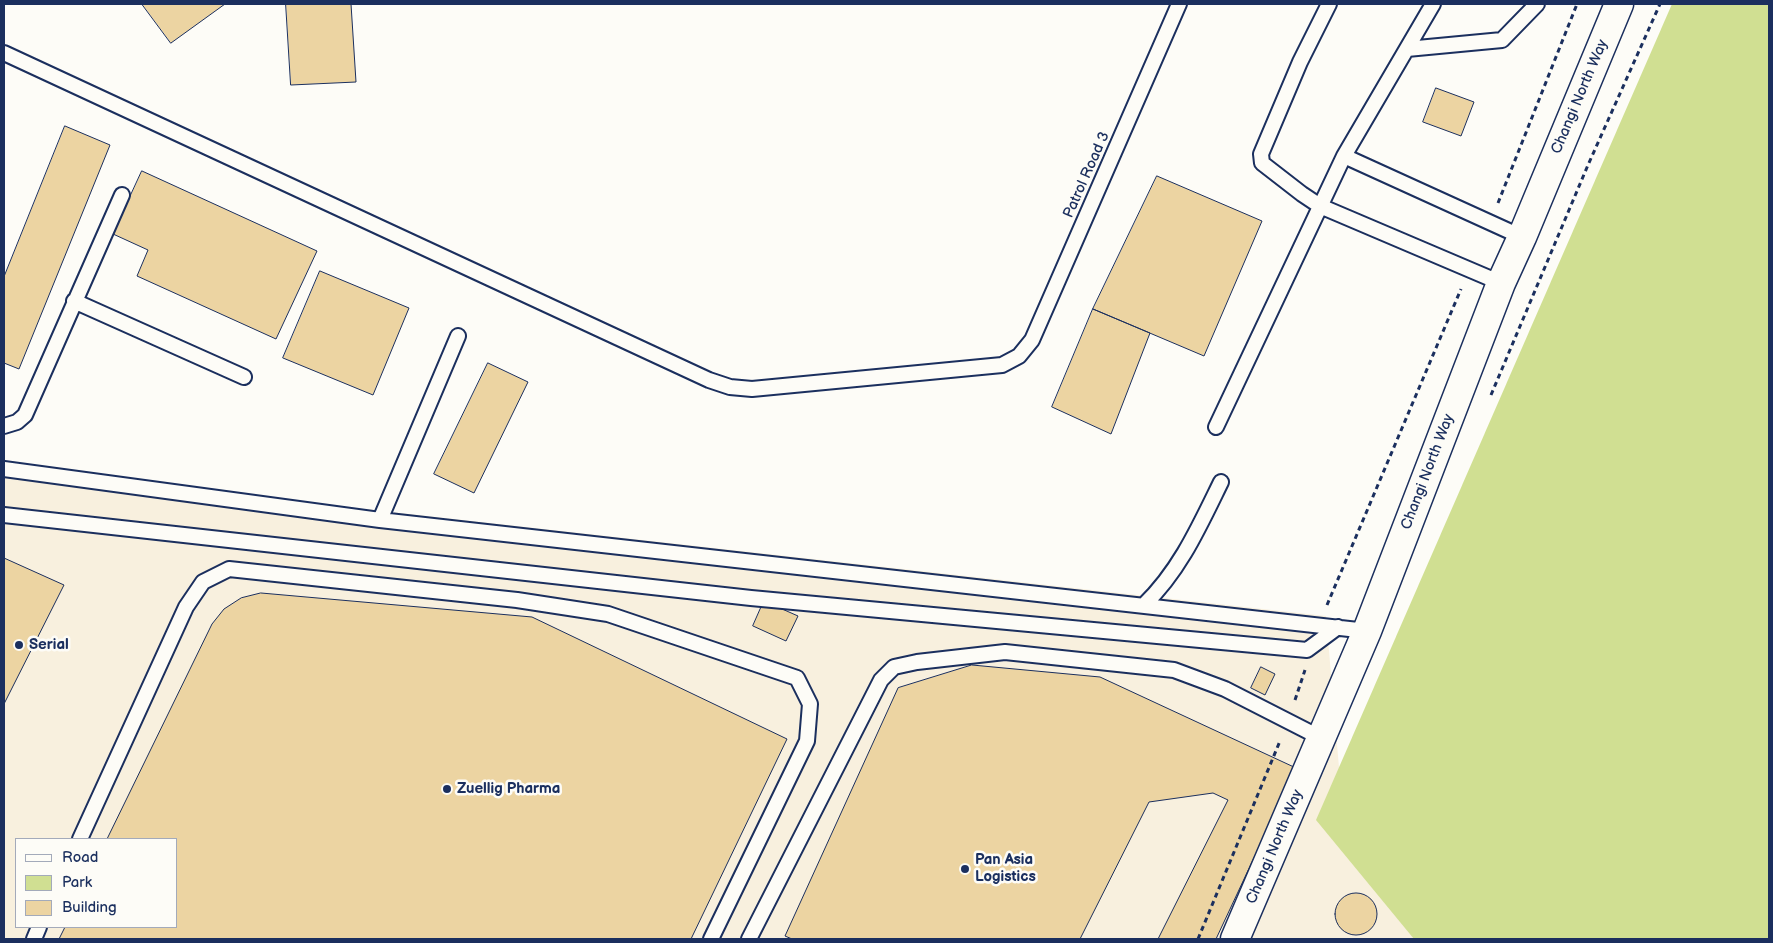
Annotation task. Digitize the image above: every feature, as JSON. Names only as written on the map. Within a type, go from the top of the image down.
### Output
[{"type":"street","name":"Changi North Way","points":[[1235,939],[1367,631],[1501,283],[1619,4]]},
{"type":"lane","name":"Patrol Road 3","points":[[4,53],[709,380],[730,387],[752,389],[1002,365],[1019,356],[1032,340],[1179,4]]},
{"type":"lane","points":[[1329,4],[1300,62],[1261,154],[1260,159],[1262,163],[1320,206],[1501,283]]},
{"type":"lane","points":[[1216,427],[1344,156],[1433,4]]},
{"type":"lane","points":[[1407,49],[1502,40],[1537,4]]},
{"type":"lane","points":[[1344,156],[1522,237]]},
{"type":"lane","points":[[4,426],[17,422],[25,415],[122,195]]},
{"type":"lane","points":[[74,301],[244,377]]},
{"type":"lane","points":[[380,520],[458,336]]},
{"type":"lane","points":[[4,469],[380,520],[1367,631]]},
{"type":"lane","points":[[1144,605],[1159,590],[1189,548],[1221,482]]},
{"type":"lane","points":[[4,515],[751,598],[1307,650],[1338,627]]},
{"type":"lane","points":[[80,838],[186,607],[203,582],[230,569],[516,600],[608,614],[797,678],[810,704],[807,741],[711,939]]},
{"type":"lane","points":[[749,939],[881,680],[894,667],[917,662],[1006,652],[1174,670],[1225,689],[1321,738]]},
{"type":"path","points":[[1490,222],[1577,4]]},
{"type":"path","points":[[1319,625],[1469,269]]},
{"type":"path","points":[[1198,939],[1288,721],[1312,648]]},
{"type":"shaded area","points":[[4,469],[1326,616],[1343,814],[1444,939],[4,939]]},
{"type":"green space","points":[[1672,4],[1769,4],[1769,939],[1414,939],[1316,820]]},
{"type":"building","points":[[142,4],[225,4],[171,43]]},
{"type":"building","points":[[286,4],[351,4],[356,82],[291,85]]},
{"type":"building","points":[[1436,88],[1474,102],[1461,136],[1423,122]]},
{"type":"building","points":[[65,126],[110,145],[19,369],[4,363],[4,277]]},
{"type":"building","points":[[142,171],[317,251],[276,339],[137,276],[148,250],[113,234]]},
{"type":"building","points":[[1157,176],[1262,221],[1204,356],[1093,309]]},
{"type":"building","points":[[320,271],[409,308],[373,395],[283,358]]},
{"type":"building","points":[[1093,309],[1150,333],[1111,434],[1052,407]]},
{"type":"building","points":[[488,363],[528,382],[474,493],[434,474]]},
{"type":"building","name":"Serial","points":[[4,558],[64,585],[4,704]]},
{"type":"building","name":"Zuellig Pharma","points":[[261,593],[532,617],[787,739],[691,939],[59,939],[64,928],[178,928],[178,838],[107,838],[212,624],[224,609],[241,598]]},
{"type":"building","points":[[764,601],[798,616],[786,641],[753,626]]},
{"type":"building","name":"Pan Asia Logistics","points":[[972,665],[1100,677],[1296,768],[1216,939],[1158,939],[1228,800],[1213,793],[1149,802],[1080,939],[792,939],[785,936],[898,688]]},
{"type":"building","points":[[1261,667],[1275,674],[1265,695],[1251,688]]},
{"type":"building","points":[[1360,893],[1368,896],[1374,902],[1377,914],[1374,926],[1368,932],[1352,935],[1344,932],[1338,926],[1335,910],[1338,902],[1344,896]]},
{"type":"place","name":"Serial","points":[[19,645]]},
{"type":"place","name":"Zuellig Pharma","points":[[447,789]]},
{"type":"place","name":"Pan Asia Logistics","points":[[965,869]]}]
